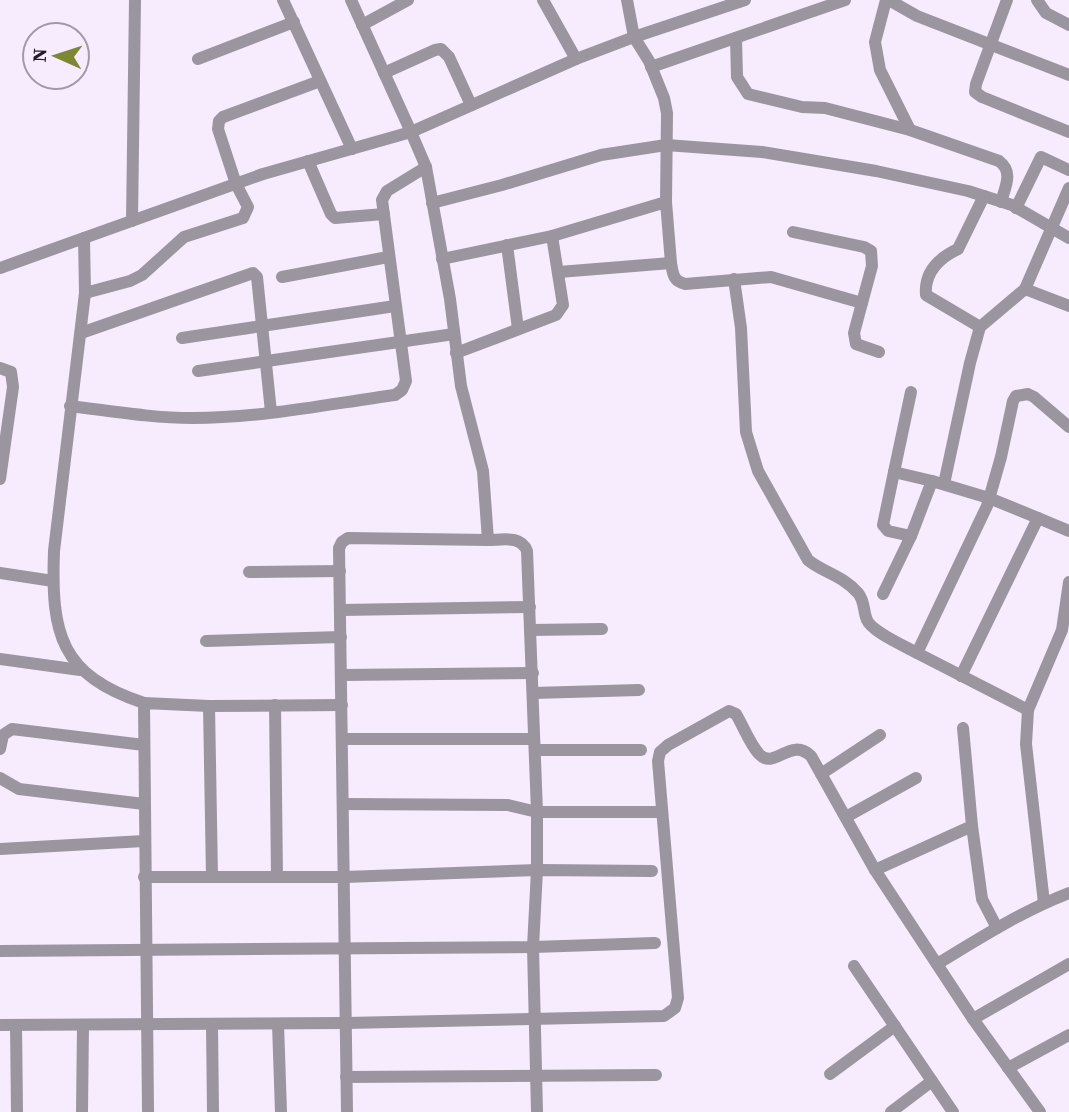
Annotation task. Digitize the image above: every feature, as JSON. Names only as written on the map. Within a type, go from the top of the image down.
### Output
[{"type":"street","points":[[132,221],[135,0]]},
{"type":"street","points":[[283,0],[352,149]]},
{"type":"street","points":[[351,0],[426,167],[461,386],[483,471],[488,540]]},
{"type":"street","points":[[362,25],[408,0]]},
{"type":"street","points":[[543,0],[576,59]]},
{"type":"street","points":[[626,0],[634,37],[650,64],[667,113],[666,201],[673,277],[678,282],[771,277],[862,303]]},
{"type":"street","points":[[0,268],[236,184],[411,132],[576,59],[745,0]]},
{"type":"street","points":[[650,64],[736,38],[845,0]]},
{"type":"street","points":[[910,130],[880,71],[875,42],[888,0],[906,12],[1069,75]]},
{"type":"street","points":[[1007,0],[975,92],[1069,132]]},
{"type":"street","points":[[1038,0],[1046,13],[1069,25]]},
{"type":"street","points":[[198,58],[293,22]]},
{"type":"street","points":[[736,38],[737,77],[748,93],[802,107],[825,108],[910,130],[1004,164],[1008,176],[1001,202]]},
{"type":"street","points":[[384,73],[441,49],[449,57],[471,105]]},
{"type":"street","points":[[85,293],[130,281],[142,275],[184,237],[243,218],[248,207],[236,184],[218,129],[219,121],[223,117],[320,81]]},
{"type":"street","points":[[432,202],[502,185],[601,155],[666,145],[762,152],[876,171],[984,196],[1016,208],[1069,238]]},
{"type":"street","points":[[1016,208],[1041,157],[1069,170]]},
{"type":"street","points":[[308,161],[335,218],[384,214]]},
{"type":"street","points":[[70,406],[193,418],[271,412],[395,394],[402,390],[406,381],[388,257],[383,194],[426,167]]},
{"type":"street","points":[[883,594],[938,483],[980,327],[1025,289],[1069,188]]},
{"type":"street","points":[[980,327],[926,295],[925,287],[942,256],[958,249],[984,196]]},
{"type":"street","points":[[442,259],[552,236],[666,201]]},
{"type":"street","points":[[793,232],[864,247],[871,251],[872,265],[854,333],[856,344],[879,352]]},
{"type":"street","points":[[456,353],[561,311],[563,305],[552,236]]},
{"type":"street","points":[[84,238],[85,293],[54,551],[53,581],[62,637],[70,655],[80,670],[106,688],[144,704],[342,705]]},
{"type":"street","points":[[507,245],[518,329]]},
{"type":"street","points":[[282,277],[388,257]]},
{"type":"street","points":[[559,272],[671,263]]},
{"type":"street","points":[[80,332],[253,273],[257,277],[271,412]]},
{"type":"street","points":[[734,279],[741,328],[745,418],[758,471],[808,560],[835,574],[858,593],[863,600],[867,621],[873,628],[1028,710]]},
{"type":"street","points":[[1025,289],[1069,306]]},
{"type":"street","points":[[182,338],[396,306]]},
{"type":"street","points":[[198,371],[454,334]]},
{"type":"street","points":[[0,368],[10,372],[13,387],[0,479]]},
{"type":"street","points":[[911,392],[884,529],[911,536]]},
{"type":"street","points":[[917,653],[989,498],[1016,396],[1028,394],[1034,397],[1069,427]]},
{"type":"street","points":[[894,472],[989,498],[1069,531]]},
{"type":"street","points":[[961,676],[1038,518]]},
{"type":"street","points":[[347,1112],[339,548],[348,538],[519,540],[527,551],[537,813],[533,947],[537,1112]]},
{"type":"street","points":[[249,572],[340,571]]},
{"type":"street","points":[[0,573],[53,581]]},
{"type":"street","points":[[1044,903],[1026,744],[1028,710],[1065,630],[1069,582]]},
{"type":"street","points":[[341,610],[530,607]]},
{"type":"street","points":[[531,630],[602,629]]},
{"type":"street","points":[[206,641],[341,637]]},
{"type":"street","points":[[0,659],[49,668],[80,670]]},
{"type":"street","points":[[342,675],[533,674]]},
{"type":"street","points":[[533,693],[639,690]]},
{"type":"street","points":[[144,704],[148,1112]]},
{"type":"street","points":[[275,705],[278,877]]},
{"type":"street","points":[[209,706],[212,877]]},
{"type":"street","points":[[0,1026],[346,1023],[664,1016],[675,1008],[678,998],[658,761],[660,752],[668,745],[729,711],[736,714],[760,754],[766,758],[774,759],[797,748],[811,756],[875,870],[972,1018],[1040,1112]]},
{"type":"street","points":[[962,728],[982,899],[997,928]]},
{"type":"street","points":[[0,749],[3,735],[12,729],[144,745]]},
{"type":"street","points":[[821,774],[880,735]]},
{"type":"street","points":[[343,739],[641,750]]},
{"type":"street","points":[[0,778],[19,789],[144,804]]},
{"type":"street","points":[[846,817],[916,778]]},
{"type":"street","points":[[344,804],[508,805],[537,813],[662,812]]},
{"type":"street","points":[[875,870],[972,826]]},
{"type":"street","points":[[0,849],[144,841]]},
{"type":"street","points":[[144,877],[345,877],[537,870],[652,871]]},
{"type":"street","points":[[937,964],[997,928],[1069,893]]},
{"type":"street","points":[[0,950],[533,947],[655,943]]},
{"type":"street","points":[[972,1018],[1069,964]]},
{"type":"street","points":[[853,966],[953,1112]]},
{"type":"street","points":[[278,1024],[281,1112]]},
{"type":"street","points":[[212,1025],[213,1112]]},
{"type":"street","points":[[16,1026],[17,1112]]},
{"type":"street","points":[[82,1112],[83,1026]]},
{"type":"street","points":[[830,1074],[895,1026]]},
{"type":"street","points":[[1008,1068],[1069,1035]]},
{"type":"street","points":[[346,1077],[656,1075]]},
{"type":"street","points":[[891,1112],[932,1081]]}]
